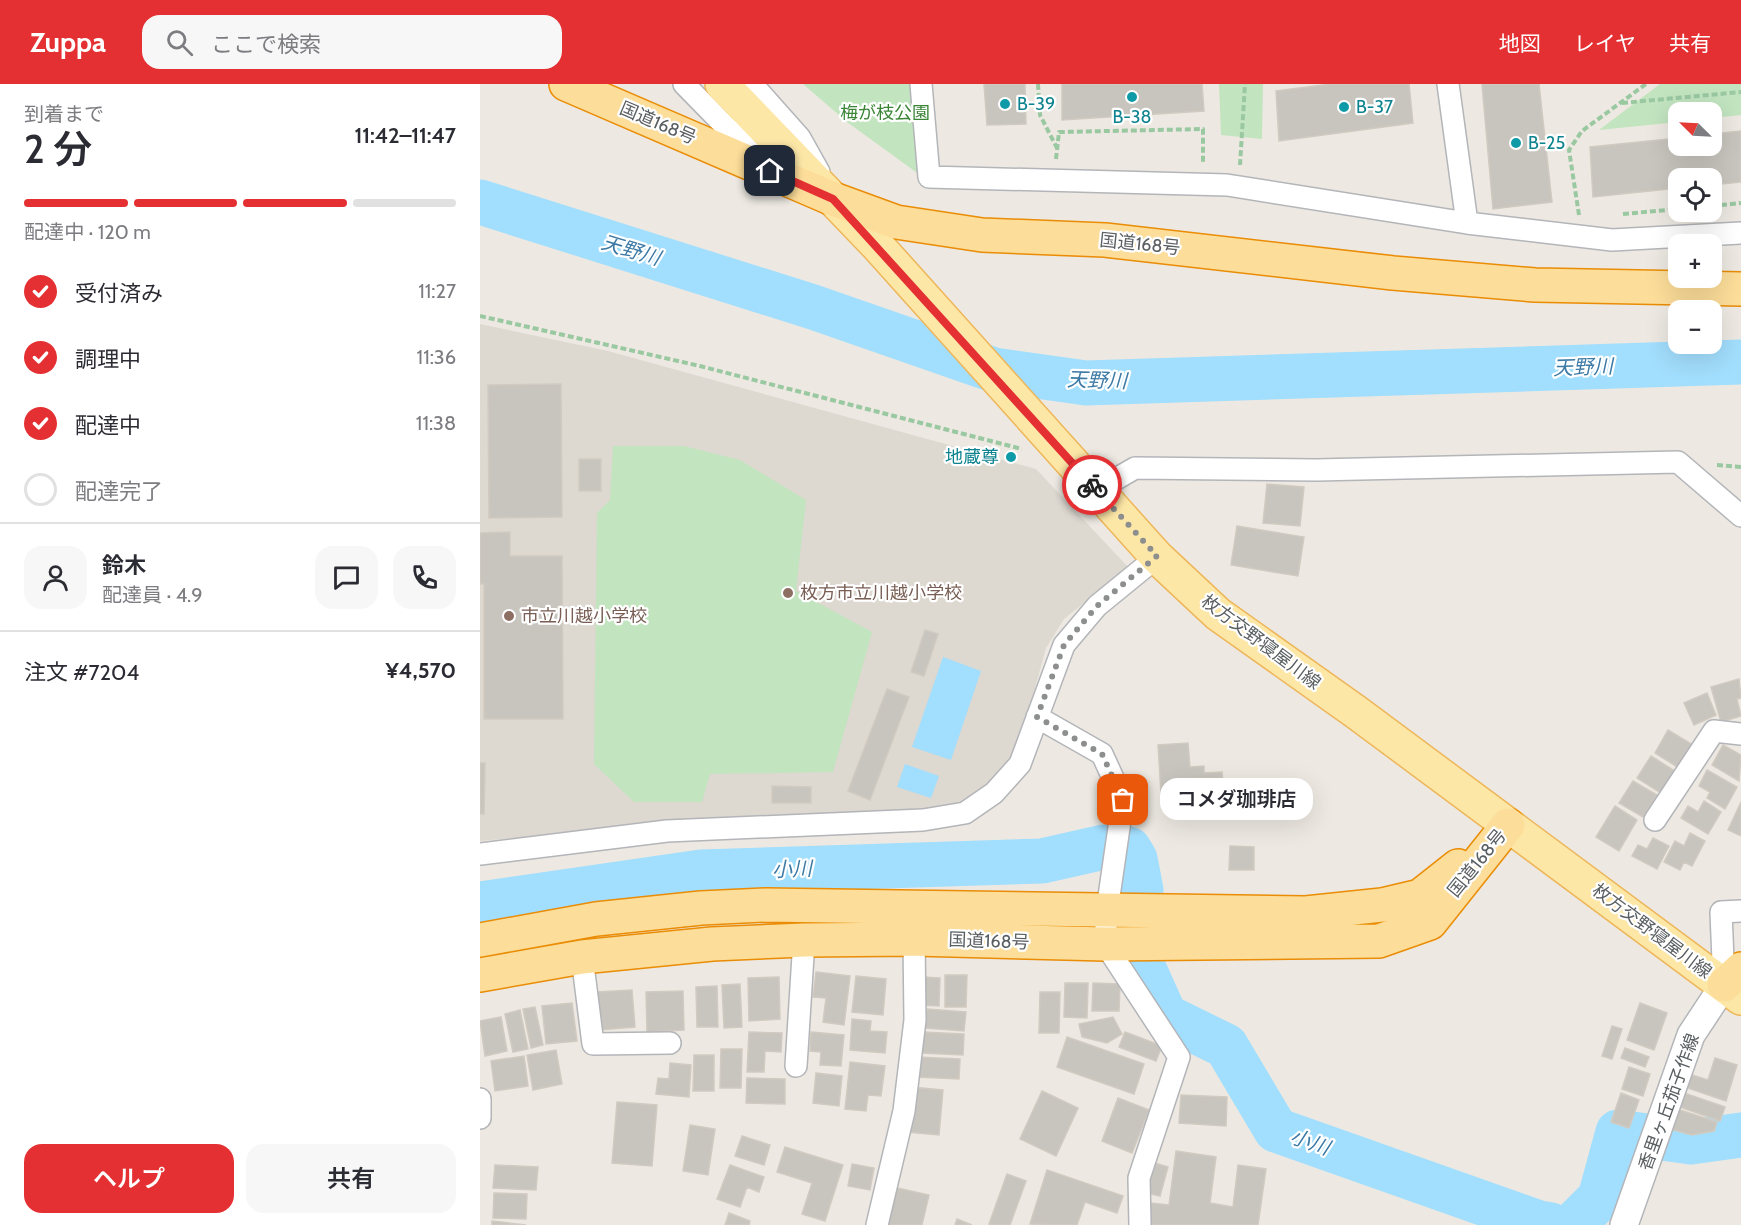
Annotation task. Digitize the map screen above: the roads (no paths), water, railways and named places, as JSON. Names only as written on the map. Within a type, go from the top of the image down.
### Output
[{"type":"highway","name":"国道168号","points":[[566,84],[833,199],[897,222],[982,235],[1105,240],[1382,271],[1535,285],[1741,289]]},
{"type":"highway","name":"国道168号","points":[[480,940],[596,919],[701,908],[902,905],[1306,913],[1382,905],[1420,896],[1508,825]]},
{"type":"highway","name":"国道168号","points":[[480,975],[582,957],[712,944],[804,940],[914,939],[1105,944],[1379,941],[1430,923],[1508,825]]},
{"type":"main road","name":"枚方交野寝屋川線","points":[[722,84],[876,244],[1157,556],[1218,614],[1356,712],[1508,825],[1737,982]]},
{"type":"street","points":[[684,84],[727,128],[833,199]]},
{"type":"street","points":[[752,84],[801,138],[833,199]]},
{"type":"street","points":[[921,84],[929,177],[1203,184],[1239,187],[1467,223],[1612,240],[1741,233]]},
{"type":"street","points":[[1448,84],[1467,223]]},
{"type":"street","points":[[1097,490],[1135,468],[1316,470],[1678,462],[1741,516]]},
{"type":"street","points":[[480,854],[666,831],[923,820],[965,813],[994,793],[1020,764],[1064,645],[1097,606],[1157,556]]},
{"type":"street","points":[[1037,717],[1102,754],[1123,800],[1107,910],[1105,944],[1179,1057],[1139,1178],[1140,1225]]},
{"type":"street","points":[[1655,820],[1714,731],[1741,734]]},
{"type":"street","points":[[1737,982],[1721,912],[1741,911]]},
{"type":"street","points":[[878,1225],[904,1111],[915,1020],[914,939]]},
{"type":"street","points":[[796,1066],[804,940]]},
{"type":"street","points":[[582,957],[593,1044],[670,1043]]},
{"type":"street","name":"香里ヶ丘茄子作線","points":[[1624,1225],[1690,1035],[1737,982]]},
{"type":"street","points":[[480,1099],[480,1118]]},
{"type":"water","points":[[943,657],[981,671],[951,760],[912,747]]},
{"type":"water","points":[[905,764],[939,776],[931,798],[897,787]]},
{"type":"waterway","name":"天野川","points":[[480,202],[813,307],[994,370],[1086,383],[1741,362]]},
{"type":"waterway","name":"小川","points":[[480,904],[701,872],[1042,861],[1104,847]]},
{"type":"waterway","name":"小川","points":[[1129,849],[1135,859],[1141,890]]},
{"type":"waterway","name":"小川","points":[[1144,969],[1165,1016],[1226,1046],[1276,1130],[1539,1223],[1551,1225]]},
{"type":"waterway","name":"小川","points":[[1573,1225],[1600,1198],[1618,1132],[1691,1142],[1741,1135]]},
{"type":"place","name":"B-38","points":[[1132,97]]},
{"type":"place","name":"B-39","points":[[1005,104]]},
{"type":"place","name":"B-37","points":[[1344,107]]},
{"type":"place","name":"B-25","points":[[1516,143]]},
{"type":"place","name":"地蔵尊","points":[[1011,457]]},
{"type":"place","name":"枚方市立川越小学校","points":[[788,593]]},
{"type":"place","name":"市立川越小学校","points":[[509,616]]},
{"type":"place","name":"コメダ珈琲店","points":[[1123,800]]},
{"type":"park label","name":"梅が枝公園","points":[[885,113]]}]
